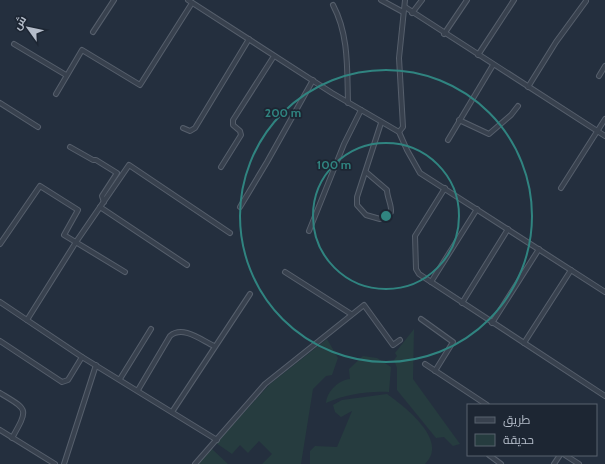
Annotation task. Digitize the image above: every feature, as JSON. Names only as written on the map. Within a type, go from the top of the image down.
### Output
[{"type":"street","points":[[93,32],[114,0]]},
{"type":"street","points":[[381,0],[403,12]]},
{"type":"street","points":[[399,132],[403,127],[400,58],[405,0]]},
{"type":"street","points":[[412,13],[422,0]]},
{"type":"street","points":[[444,34],[467,0]]},
{"type":"street","points":[[478,55],[514,0]]},
{"type":"street","points":[[528,87],[556,42],[586,0]]},
{"type":"street","points":[[56,94],[82,50],[140,85],[190,1],[348,103],[399,132],[415,167],[420,173],[605,292]]},
{"type":"street","points":[[333,4],[340,18],[347,52],[348,103]]},
{"type":"street","points":[[405,7],[444,34],[605,136]]},
{"type":"street","points":[[183,128],[190,131],[195,128],[249,40]]},
{"type":"street","points":[[14,44],[66,75]]},
{"type":"street","points":[[221,167],[241,135],[240,131],[233,125],[233,120],[274,56]]},
{"type":"street","points":[[448,140],[493,65]]},
{"type":"street","points":[[599,76],[605,66]]},
{"type":"street","points":[[240,207],[268,162],[313,80]]},
{"type":"street","points":[[0,103],[38,127]]},
{"type":"street","points":[[459,120],[489,134],[511,115],[518,106]]},
{"type":"street","points":[[310,230],[344,144],[361,110]]},
{"type":"street","points":[[561,188],[605,119]]},
{"type":"street","points":[[366,172],[387,190],[388,200],[392,208],[390,212],[380,219],[366,215],[357,205],[357,197],[381,123]]},
{"type":"street","points":[[70,147],[96,160],[117,173],[102,196],[104,202]]},
{"type":"street","points":[[27,320],[76,242],[129,165],[230,233]]},
{"type":"street","points":[[0,244],[40,186],[78,210],[64,235],[125,272]]},
{"type":"street","points":[[445,188],[415,236],[417,272],[492,323],[605,396]]},
{"type":"street","points":[[100,207],[187,265]]},
{"type":"street","points":[[430,282],[477,209]]},
{"type":"street","points":[[462,303],[508,229]]},
{"type":"street","points":[[492,323],[539,249]]},
{"type":"street","points":[[524,343],[570,270]]},
{"type":"street","points":[[285,272],[351,314]]},
{"type":"street","points":[[172,412],[214,346],[250,294]]},
{"type":"street","points":[[0,302],[82,357],[138,390],[217,440]]},
{"type":"street","points":[[195,464],[265,384],[326,337],[351,314],[364,305],[394,345],[400,340]]},
{"type":"street","points":[[422,319],[453,342],[452,346],[435,371]]},
{"type":"street","points":[[120,379],[151,329]]},
{"type":"street","points":[[138,390],[174,333],[184,331],[214,346]]},
{"type":"street","points":[[0,342],[62,382],[68,380],[82,357]]},
{"type":"street","points":[[425,364],[485,404]]},
{"type":"street","points":[[64,464],[96,365]]},
{"type":"street","points":[[0,393],[20,405],[24,412],[24,417],[12,438]]},
{"type":"street","points":[[0,430],[55,464]]},
{"type":"street","points":[[490,456],[502,464]]},
{"type":"street","points":[[567,456],[579,464]]},
{"type":"green space","points":[[414,329],[413,379],[460,444],[453,446],[444,437],[436,438],[397,390],[397,368],[394,360],[397,356],[395,353]]},
{"type":"green space","points":[[327,339],[338,358],[332,375],[326,376],[313,389],[301,464],[262,464],[272,454],[259,441],[248,453],[240,445],[232,454],[216,443],[270,384]]},
{"type":"green space","points":[[363,356],[377,358],[391,367],[389,392],[357,394],[342,397],[326,403],[331,390],[342,381],[350,379],[349,369]]},
{"type":"green space","points":[[387,394],[413,415],[428,435],[432,445],[431,455],[425,464],[310,464],[310,451],[315,446],[337,447],[352,411],[341,417],[335,412],[333,405],[342,400]]},
{"type":"green space","points":[[211,448],[228,464],[197,464]]}]
